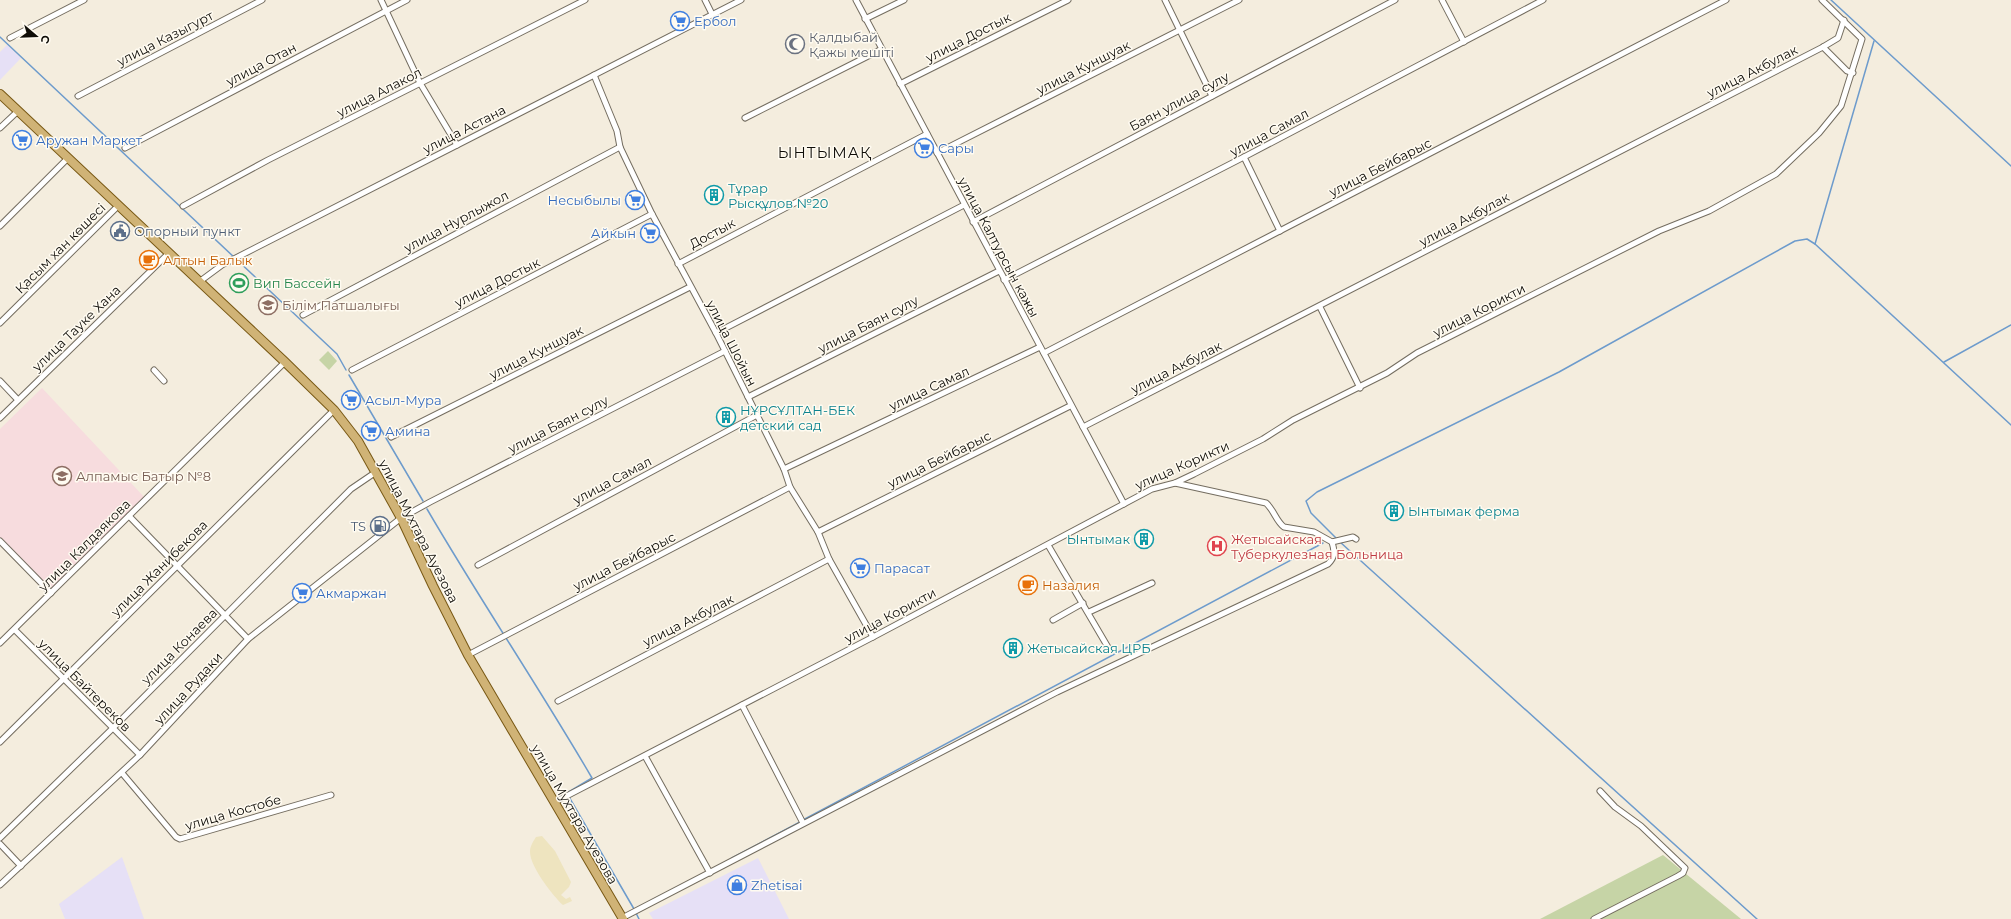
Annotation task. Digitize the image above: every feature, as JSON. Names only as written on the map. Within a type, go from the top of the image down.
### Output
[{"type":"main road","name":"улица Мухтара Ауезова","points":[[0,94],[168,254],[285,362],[334,410],[358,441],[401,518],[468,655],[623,918]]},
{"type":"street","points":[[10,38],[84,0]]},
{"type":"street","name":"улица Казыгурт","points":[[78,96],[262,0]]},
{"type":"street","points":[[381,0],[420,83],[457,145]]},
{"type":"street","name":"улица Отан","points":[[125,148],[408,0]]},
{"type":"street","name":"улица Алакол","points":[[183,206],[268,160],[585,0]]},
{"type":"street","points":[[705,0],[712,14]]},
{"type":"street","name":"улица Астана","points":[[199,282],[222,266],[741,0]]},
{"type":"street","name":"улица Калтурсын кажы","points":[[856,0],[1044,353],[1070,406],[1083,427],[1124,504]]},
{"type":"street","points":[[865,19],[904,0]]},
{"type":"street","name":"улица Достык","points":[[900,84],[1068,0]]},
{"type":"street","points":[[1165,0],[1212,96]]},
{"type":"street","name":"улица Куншуак","points":[[937,153],[1180,31],[1238,0]]},
{"type":"street","name":"Баян улица сулу","points":[[973,222],[1395,0]]},
{"type":"street","points":[[1442,0],[1464,42]]},
{"type":"street","name":"улица Самал","points":[[1004,280],[1244,157],[1543,0]]},
{"type":"street","name":"улица Бейбарыс","points":[[1044,353],[1726,0]]},
{"type":"street","points":[[1822,0],[1844,20]]},
{"type":"street","name":"улица Корикти","points":[[555,802],[873,637],[1152,489],[1175,483],[1263,439],[1293,420],[1360,388],[1417,354],[1659,231],[1709,210],[1776,174],[1819,133],[1841,106],[1853,73],[1862,39],[1844,20]]},
{"type":"street","name":"улица Акбулак","points":[[1083,427],[1823,47],[1838,38],[1844,20]]},
{"type":"street","points":[[1823,47],[1848,71],[1853,73]]},
{"type":"street","points":[[745,118],[882,49]]},
{"type":"street","name":"улица Шойын","points":[[594,75],[617,131],[620,147],[652,214],[716,333],[784,468],[790,487],[818,532],[830,560],[873,637]]},
{"type":"street","points":[[0,128],[18,111]]},
{"type":"street","name":"Достык","points":[[678,264],[927,134]]},
{"type":"street","name":"улица Нурлыжол","points":[[303,315],[620,147]]},
{"type":"street","points":[[1244,157],[1280,231]]},
{"type":"street","points":[[0,226],[68,158]]},
{"type":"street","name":"Қасым хан көшесі","points":[[0,323],[118,205]]},
{"type":"street","points":[[716,333],[964,205]]},
{"type":"street","name":"улица Достык","points":[[352,370],[652,214]]},
{"type":"street","name":"улица Тауке Хана","points":[[0,418],[168,254]]},
{"type":"street","name":"улица Баян сулу","points":[[748,397],[999,271]]},
{"type":"street","name":"улица Куншуак","points":[[391,437],[690,287]]},
{"type":"street","points":[[1320,306],[1360,388]]},
{"type":"street","name":"улица Самал","points":[[784,468],[1040,347]]},
{"type":"street","name":"улица Баян сулу","points":[[401,518],[725,351]]},
{"type":"street","name":"улица Калдаякова","points":[[0,642],[14,630],[285,362]]},
{"type":"street","points":[[154,370],[164,381]]},
{"type":"street","points":[[0,381],[18,400]]},
{"type":"street","name":"улица Бейбарыс","points":[[818,532],[1070,406]]},
{"type":"street","name":"улица Жанибекова","points":[[0,742],[334,410]]},
{"type":"street","name":"улица Самал","points":[[478,565],[757,415]]},
{"type":"street","name":"улица Конаева","points":[[0,838],[113,728],[351,489],[376,472]]},
{"type":"street","points":[[1175,483],[1266,503],[1281,524],[1292,530],[1314,532],[1336,541],[1353,537],[1356,539]]},
{"type":"street","name":"улица Бейбарыс","points":[[468,655],[790,487]]},
{"type":"street","points":[[129,516],[248,639]]},
{"type":"street","name":"улица Рудаки","points":[[0,885],[122,773],[248,639],[401,518]]},
{"type":"street","points":[[0,541],[50,593]]},
{"type":"street","points":[[623,918],[709,871],[1057,692],[1328,564],[1333,559],[1336,541]]},
{"type":"street","points":[[1048,545],[1084,603],[1109,649]]},
{"type":"street","name":"улица Акбулак","points":[[558,701],[830,560]]},
{"type":"street","points":[[1089,612],[1152,583]]},
{"type":"street","points":[[1053,620],[1084,603]]},
{"type":"street","name":"улица Байтереков","points":[[14,630],[140,755]]},
{"type":"street","points":[[742,705],[803,823]]},
{"type":"street","points":[[645,756],[709,871]]},
{"type":"street","name":"улица Костобе","points":[[122,773],[176,838],[180,839],[331,795]]},
{"type":"street","points":[[1594,919],[1678,876],[1683,873],[1685,868],[1641,826],[1615,807],[1600,791]]},
{"type":"street","points":[[0,844],[21,866]]},
{"type":"shaded area","points":[[7,45],[21,58],[0,80],[0,52]]},
{"type":"shaded area","name":"Алпамыс Батыр №8","points":[[42,388],[145,498],[50,590],[0,538],[0,429]]},
{"type":"shaded area","points":[[122,857],[144,919],[65,919],[59,904]]},
{"type":"shaded area","name":"Zhetisai","points":[[758,858],[789,919],[653,919],[649,913]]},
{"type":"green space","points":[[328,351],[337,361],[329,370],[319,360]]},
{"type":"green space","points":[[1663,855],[1741,919],[1540,919]]},
{"type":"sand","points":[[542,836],[555,851],[571,882],[569,887],[561,895],[566,899],[570,897],[572,901],[563,905],[542,880],[531,858],[530,850],[532,844],[536,837]]},
{"type":"waterway","points":[[1831,0],[2011,166]]},
{"type":"waterway","points":[[0,37],[337,354],[346,370]]},
{"type":"waterway","points":[[1815,244],[1874,41]]},
{"type":"waterway","points":[[1337,539],[1311,513],[1306,501],[1317,492],[1559,372],[1795,241],[1807,239],[1815,244],[2011,425]]},
{"type":"waterway","points":[[1944,362],[2011,325]]},
{"type":"waterway","points":[[349,375],[423,501]]},
{"type":"waterway","points":[[427,509],[592,778],[567,793]]},
{"type":"waterway","points":[[1340,542],[1757,919]]},
{"type":"waterway","points":[[803,820],[1323,543]]},
{"type":"waterway","points":[[569,797],[634,909]]},
{"type":"waterway","points":[[732,858],[800,822]]},
{"type":"waterway","points":[[636,913],[639,919]]},
{"type":"place","name":"Ербол","points":[[680,21]]},
{"type":"place","name":"Қалдыбай Қажы мешіті","points":[[795,44]]},
{"type":"place","name":"Аружан Маркет","points":[[22,140]]},
{"type":"place","name":"Сары","points":[[924,148]]},
{"type":"place","name":"Тұрар Рысқұлов №20","points":[[714,195]]},
{"type":"place","name":"Несыбылы","points":[[635,200]]},
{"type":"place","name":"Опорный пункт","points":[[120,231]]},
{"type":"place","name":"Айкын","points":[[650,233]]},
{"type":"place","name":"Алтын Балык","points":[[149,260]]},
{"type":"place","name":"Вип Бассейн","points":[[239,283]]},
{"type":"place","name":"Білім Патшалығы","points":[[268,305]]},
{"type":"place","name":"Асыл-Мура","points":[[351,400]]},
{"type":"place","name":"НҰРСҰЛТАН-БЕК детский сад","points":[[726,417]]},
{"type":"place","name":"Амина","points":[[371,431]]},
{"type":"place","name":"Алпамыс Батыр №8","points":[[62,476]]},
{"type":"place","name":"Ынтымак ферма","points":[[1394,511]]},
{"type":"place","name":"TS","points":[[380,526]]},
{"type":"place","name":"Ынтымак","points":[[1144,539]]},
{"type":"place","name":"Жетысайская Туберкулезная Больница","points":[[1217,546]]},
{"type":"place","name":"Парасат","points":[[860,568]]},
{"type":"place","name":"Назалия","points":[[1028,585]]},
{"type":"place","name":"Акмаржан","points":[[302,593]]},
{"type":"place","name":"Жетысайская ЦРБ","points":[[1013,648]]},
{"type":"place","name":"Zhetisai","points":[[737,885]]},
{"type":"district","name":"ЫНТЫМАҚ","points":[[825,153]]}]
